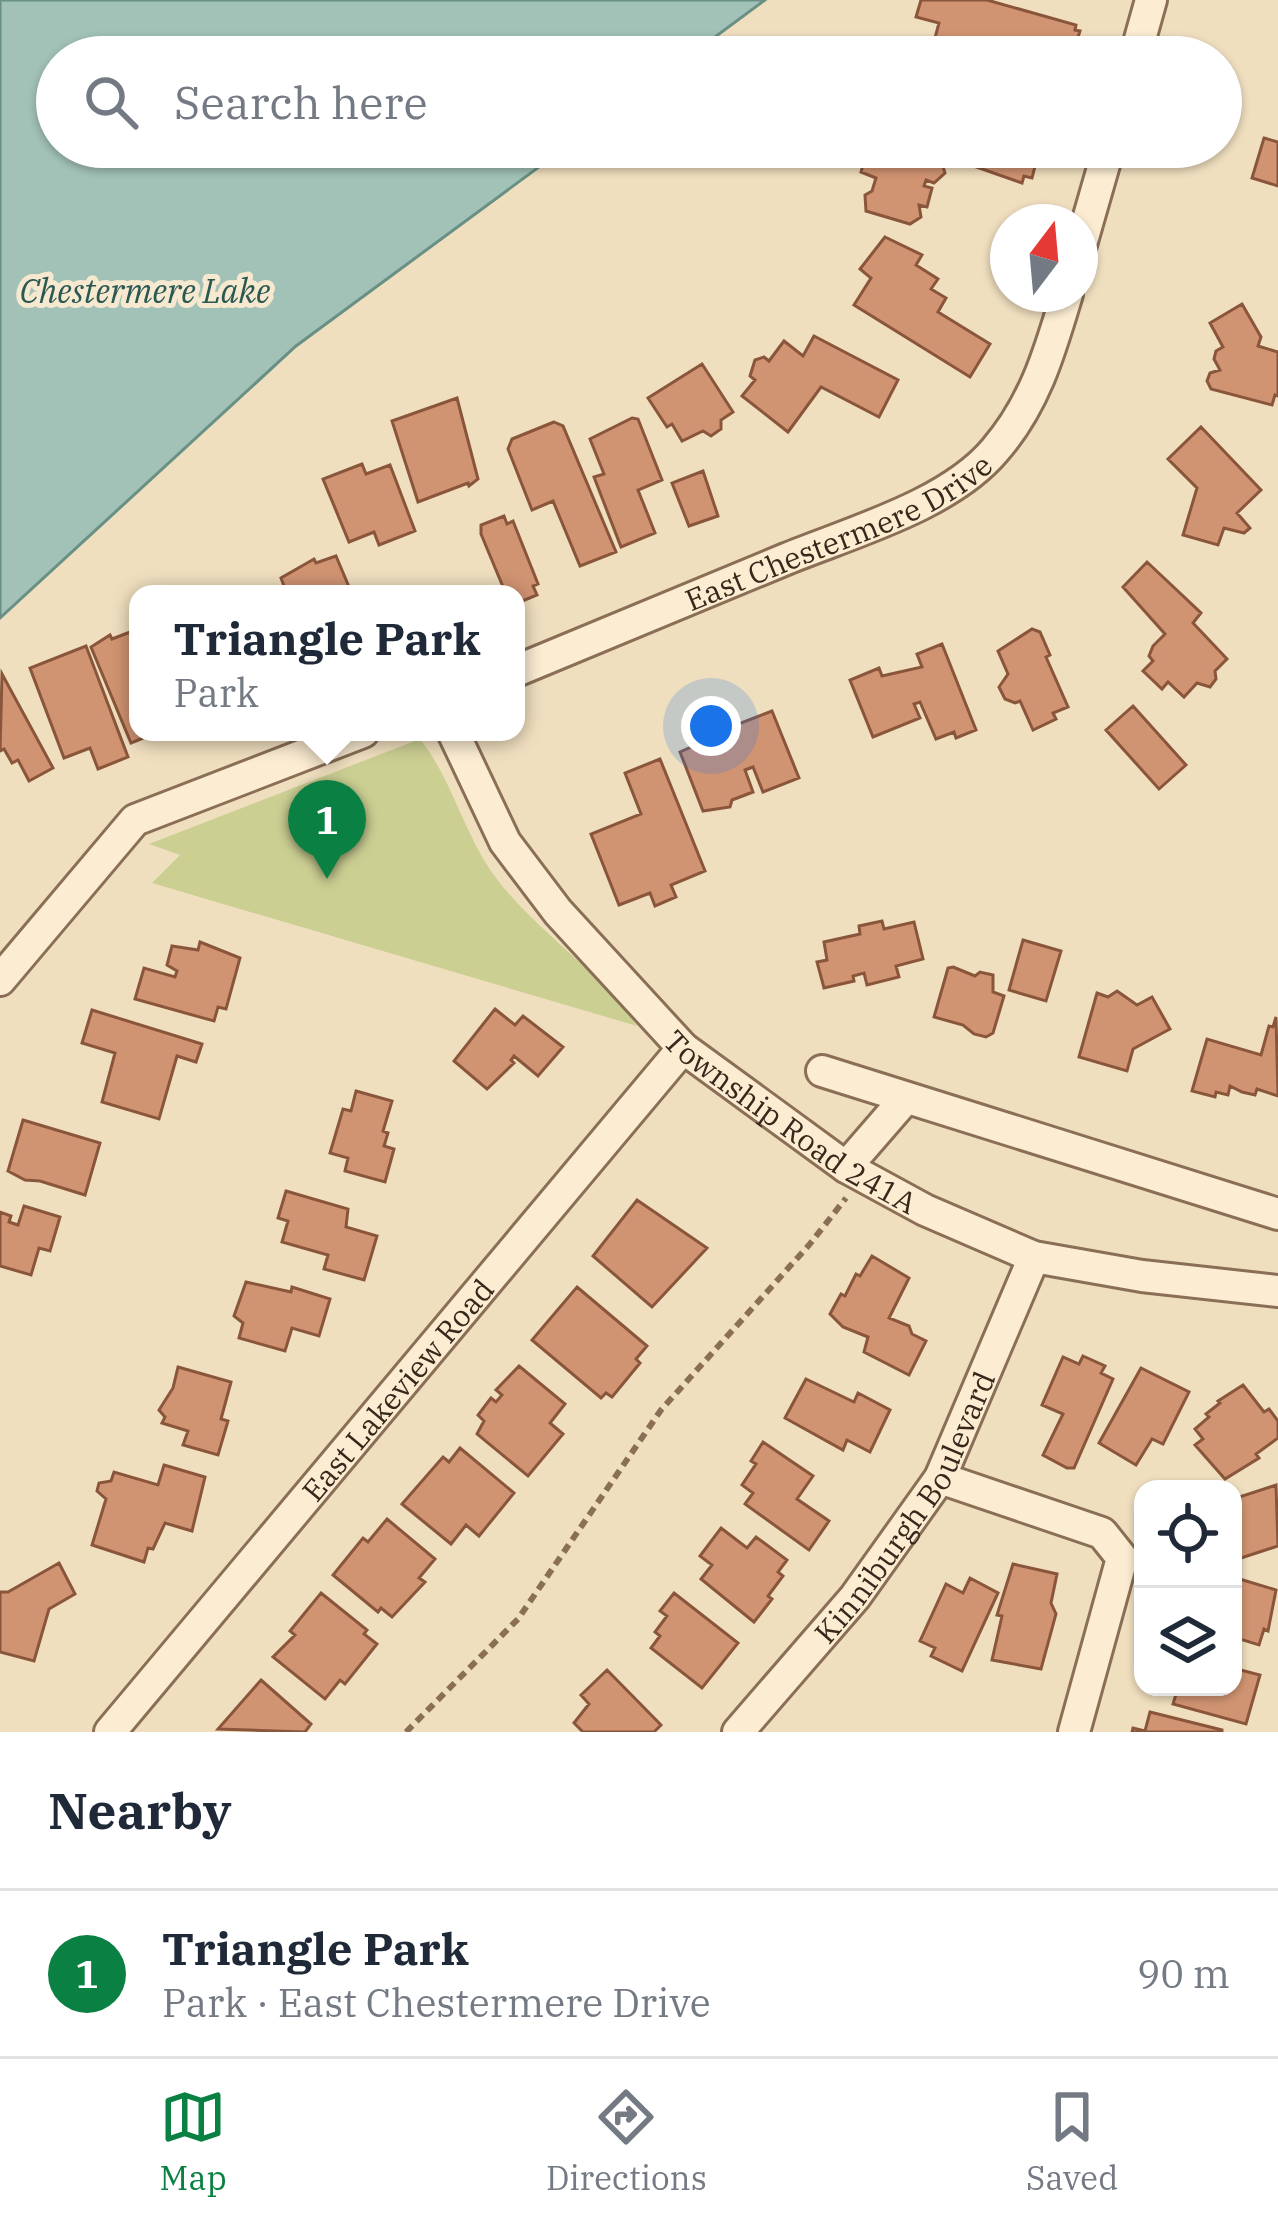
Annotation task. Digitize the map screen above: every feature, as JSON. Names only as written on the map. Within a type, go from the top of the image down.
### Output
[{"type":"street","points":[[1141,36],[1151,0]]},
{"type":"street","points":[[1093,204],[1103,168]]},
{"type":"street","name":"East Chestermere Drive","points":[[525,667],[902,512],[971,475],[994,452],[1032,398],[1062,312]]},
{"type":"street","points":[[0,980],[135,820],[340,741]]},
{"type":"street","name":"Township Road 241A","points":[[457,741],[505,842],[558,912],[683,1048],[855,1171],[925,1210],[1034,1257],[1278,1292]]},
{"type":"street","name":"East Lakeview Road","points":[[110,1732],[683,1048]]},
{"type":"street","points":[[822,1071],[1278,1214]]},
{"type":"street","points":[[855,1171],[905,1099]]},
{"type":"street","name":"Kinniburgh Boulevard","points":[[738,1732],[855,1597],[940,1478],[1034,1257]]},
{"type":"street","points":[[940,1478],[1102,1533],[1122,1558],[1074,1732]]},
{"type":"path","points":[[406,1732],[518,1619],[662,1410],[809,1245],[855,1171]]},
{"type":"green space","points":[[421,741],[496,878],[604,986],[637,1026],[152,883],[180,855],[149,844]]},
{"type":"water","name":"Chestermere Lake","points":[[0,0],[765,0],[716,36],[36,36],[36,168],[538,168],[296,346],[0,618]]},
{"type":"building","points":[[921,0],[987,0],[1076,25],[1075,30],[1080,31],[1078,36],[936,36],[939,23],[916,17]]},
{"type":"building","points":[[1264,138],[1278,142],[1278,186],[1252,178]]},
{"type":"building","points":[[862,168],[943,168],[945,173],[934,183],[926,180],[924,186],[932,188],[927,207],[919,205],[921,217],[910,224],[866,211],[865,195],[872,191],[876,178],[861,172]]},
{"type":"building","points":[[979,168],[1035,168],[1032,178],[1024,176],[1022,183]]},
{"type":"building","points":[[885,237],[922,255],[916,265],[938,279],[931,289],[946,298],[938,312],[990,344],[970,377],[854,305],[871,278],[860,269]]},
{"type":"building","points":[[1242,304],[1261,337],[1258,346],[1278,352],[1278,396],[1272,405],[1211,389],[1207,381],[1210,373],[1220,370],[1214,359],[1223,347],[1210,323]]},
{"type":"building","points":[[814,336],[898,380],[879,417],[821,387],[788,432],[742,396],[755,380],[750,376],[755,360],[764,357],[769,361],[784,341],[803,356]]},
{"type":"building","points":[[702,364],[733,412],[711,436],[703,431],[682,441],[648,398]]},
{"type":"building","points":[[457,398],[478,479],[418,502],[392,421]]},
{"type":"building","points":[[638,419],[662,480],[638,490],[655,533],[621,547],[594,477],[604,474],[590,439]]},
{"type":"building","points":[[554,422],[563,426],[616,552],[580,566],[553,501],[532,510],[508,449],[512,439]]},
{"type":"building","points":[[1201,427],[1261,490],[1237,513],[1250,528],[1244,533],[1224,528],[1218,545],[1183,535],[1197,488],[1168,459]]},
{"type":"building","points":[[362,464],[366,474],[390,465],[415,531],[379,545],[374,532],[349,542],[323,479]]},
{"type":"building","points":[[703,471],[718,516],[689,526],[672,483]]},
{"type":"building","points":[[504,516],[507,524],[513,521],[538,584],[533,586],[537,595],[525,600],[525,585],[502,585],[481,525]]},
{"type":"building","points":[[336,556],[348,585],[284,585],[281,578],[314,559],[316,563]]},
{"type":"building","points":[[1147,562],[1201,613],[1193,623],[1227,659],[1215,671],[1210,687],[1197,683],[1184,697],[1168,682],[1162,689],[1143,671],[1153,661],[1149,656],[1153,646],[1165,634],[1123,587]]},
{"type":"building","points":[[1032,629],[1040,632],[1068,707],[1033,730],[1020,701],[1005,699],[999,687],[1008,674],[998,651]]},
{"type":"building","points":[[129,632],[129,738],[91,647],[110,635],[112,639]]},
{"type":"building","points":[[942,644],[976,730],[936,739],[920,702],[914,704],[920,718],[873,737],[850,680],[879,668],[882,676],[922,667],[917,654]]},
{"type":"building","points":[[86,646],[128,757],[98,769],[90,748],[64,758],[30,668]]},
{"type":"building","points":[[2,674],[53,768],[29,781],[18,760],[12,763],[4,749],[0,751]]},
{"type":"building","points":[[1133,706],[1186,765],[1159,789],[1106,730]]},
{"type":"building","points":[[772,711],[799,778],[763,792],[753,767],[745,770],[753,792],[732,800],[730,807],[703,811],[680,752],[702,738]]},
{"type":"building","points":[[660,759],[705,871],[671,885],[676,897],[655,906],[650,893],[619,905],[591,834],[641,814],[625,773]]},
{"type":"building","points":[[882,921],[884,929],[914,922],[923,959],[896,966],[899,977],[867,985],[864,973],[853,976],[854,981],[824,988],[817,962],[827,960],[824,942],[860,934],[859,926]]},
{"type":"building","points":[[1023,940],[1061,951],[1046,1001],[1009,990]]},
{"type":"building","points":[[200,942],[240,958],[226,1009],[218,1007],[214,1021],[135,999],[144,968],[175,977],[177,971],[167,965],[172,946],[198,950]]},
{"type":"building","points":[[948,968],[975,976],[980,972],[993,975],[993,992],[1004,996],[993,1033],[986,1037],[934,1017]]},
{"type":"building","points":[[1117,991],[1137,1005],[1152,997],[1170,1029],[1133,1049],[1127,1071],[1079,1057],[1097,993],[1108,997]]},
{"type":"building","points":[[495,1009],[515,1025],[523,1016],[563,1047],[538,1076],[514,1056],[514,1063],[487,1089],[454,1061]]},
{"type":"building","points":[[92,1010],[202,1044],[196,1062],[177,1056],[159,1119],[102,1102],[115,1053],[82,1043]]},
{"type":"building","points":[[1276,1017],[1278,1096],[1257,1089],[1255,1095],[1230,1086],[1228,1095],[1216,1092],[1215,1097],[1192,1091],[1207,1039],[1261,1055]]},
{"type":"building","points":[[356,1091],[392,1101],[383,1131],[388,1133],[384,1146],[394,1149],[385,1182],[345,1171],[348,1158],[330,1153],[343,1109],[351,1111]]},
{"type":"building","points":[[23,1120],[100,1143],[85,1195],[8,1171]]},
{"type":"building","points":[[286,1191],[348,1209],[346,1227],[377,1236],[364,1280],[324,1269],[328,1255],[282,1242],[288,1221],[278,1218]]},
{"type":"building","points":[[637,1200],[707,1248],[652,1307],[593,1256]]},
{"type":"building","points":[[24,1206],[60,1217],[50,1251],[39,1248],[31,1275],[0,1266],[0,1212],[18,1225]]},
{"type":"building","points":[[872,1256],[909,1278],[889,1318],[909,1326],[912,1334],[926,1341],[909,1375],[864,1352],[868,1337],[843,1327],[830,1314]]},
{"type":"building","points":[[246,1282],[291,1292],[292,1287],[330,1299],[319,1336],[292,1328],[285,1351],[239,1338],[243,1323],[234,1316]]},
{"type":"building","points":[[577,1287],[647,1346],[636,1359],[640,1363],[612,1397],[606,1393],[601,1398],[532,1340]]},
{"type":"building","points":[[1083,1356],[1105,1366],[1101,1373],[1113,1379],[1074,1468],[1067,1468],[1043,1455],[1063,1414],[1042,1405],[1063,1357],[1079,1364]]},
{"type":"building","points":[[519,1366],[565,1404],[550,1423],[563,1434],[528,1476],[477,1434],[484,1421],[478,1415],[491,1398],[496,1402],[502,1395],[496,1390]]},
{"type":"building","points":[[178,1367],[231,1382],[221,1419],[228,1421],[218,1455],[183,1445],[188,1431],[162,1423],[165,1417],[159,1410],[173,1388]]},
{"type":"building","points":[[1141,1368],[1189,1392],[1163,1444],[1152,1439],[1136,1465],[1099,1443]]},
{"type":"building","points":[[806,1379],[854,1402],[858,1393],[890,1410],[870,1452],[847,1440],[843,1450],[785,1418]]},
{"type":"building","points":[[1243,1385],[1264,1412],[1269,1409],[1278,1421],[1278,1438],[1256,1454],[1259,1458],[1225,1479],[1195,1445],[1203,1439],[1195,1429],[1218,1401]]},
{"type":"building","points":[[763,1442],[813,1476],[797,1499],[829,1521],[809,1550],[745,1504],[753,1493],[742,1485]]},
{"type":"building","points":[[460,1448],[514,1493],[479,1536],[466,1525],[451,1544],[402,1504],[443,1457],[449,1462]]},
{"type":"building","points":[[164,1465],[205,1477],[192,1531],[165,1523],[144,1562],[92,1545],[106,1499],[97,1491],[99,1483],[111,1481],[114,1472],[158,1485]]},
{"type":"building","points":[[1276,1485],[1278,1546],[1242,1558],[1242,1496]]},
{"type":"building","points":[[387,1519],[435,1559],[419,1578],[425,1582],[392,1617],[381,1608],[378,1612],[333,1575],[363,1538],[368,1542]]},
{"type":"building","points":[[721,1528],[747,1548],[756,1537],[787,1560],[778,1572],[783,1576],[768,1596],[772,1599],[754,1622],[701,1579],[712,1565],[700,1556]]},
{"type":"building","points":[[59,1563],[75,1594],[49,1609],[34,1661],[0,1652],[0,1592]]},
{"type":"building","points":[[1013,1564],[1057,1574],[1051,1603],[1056,1614],[1041,1669],[992,1660],[1002,1616],[997,1615]]},
{"type":"building","points":[[970,1578],[998,1593],[962,1671],[931,1656],[935,1648],[920,1641],[946,1584],[963,1593]]},
{"type":"building","points":[[1242,1580],[1276,1590],[1268,1631],[1264,1629],[1259,1645],[1242,1640]]},
{"type":"building","points":[[321,1593],[367,1630],[364,1634],[377,1644],[345,1684],[340,1680],[325,1699],[273,1657],[295,1635],[290,1631]]},
{"type":"building","points":[[674,1593],[738,1643],[702,1688],[651,1648],[667,1616],[660,1611]]},
{"type":"building","points":[[607,1670],[661,1725],[654,1732],[583,1732],[574,1723],[589,1704],[581,1695]]},
{"type":"building","points":[[1242,1670],[1260,1675],[1246,1724],[1173,1704],[1175,1696],[1242,1696]]},
{"type":"building","points":[[261,1680],[311,1724],[305,1732],[218,1729]]},
{"type":"building","points":[[1150,1712],[1222,1732],[1132,1732],[1133,1728],[1145,1731]]},
{"type":"place","name":"Triangle Park","points":[[327,879]]}]
